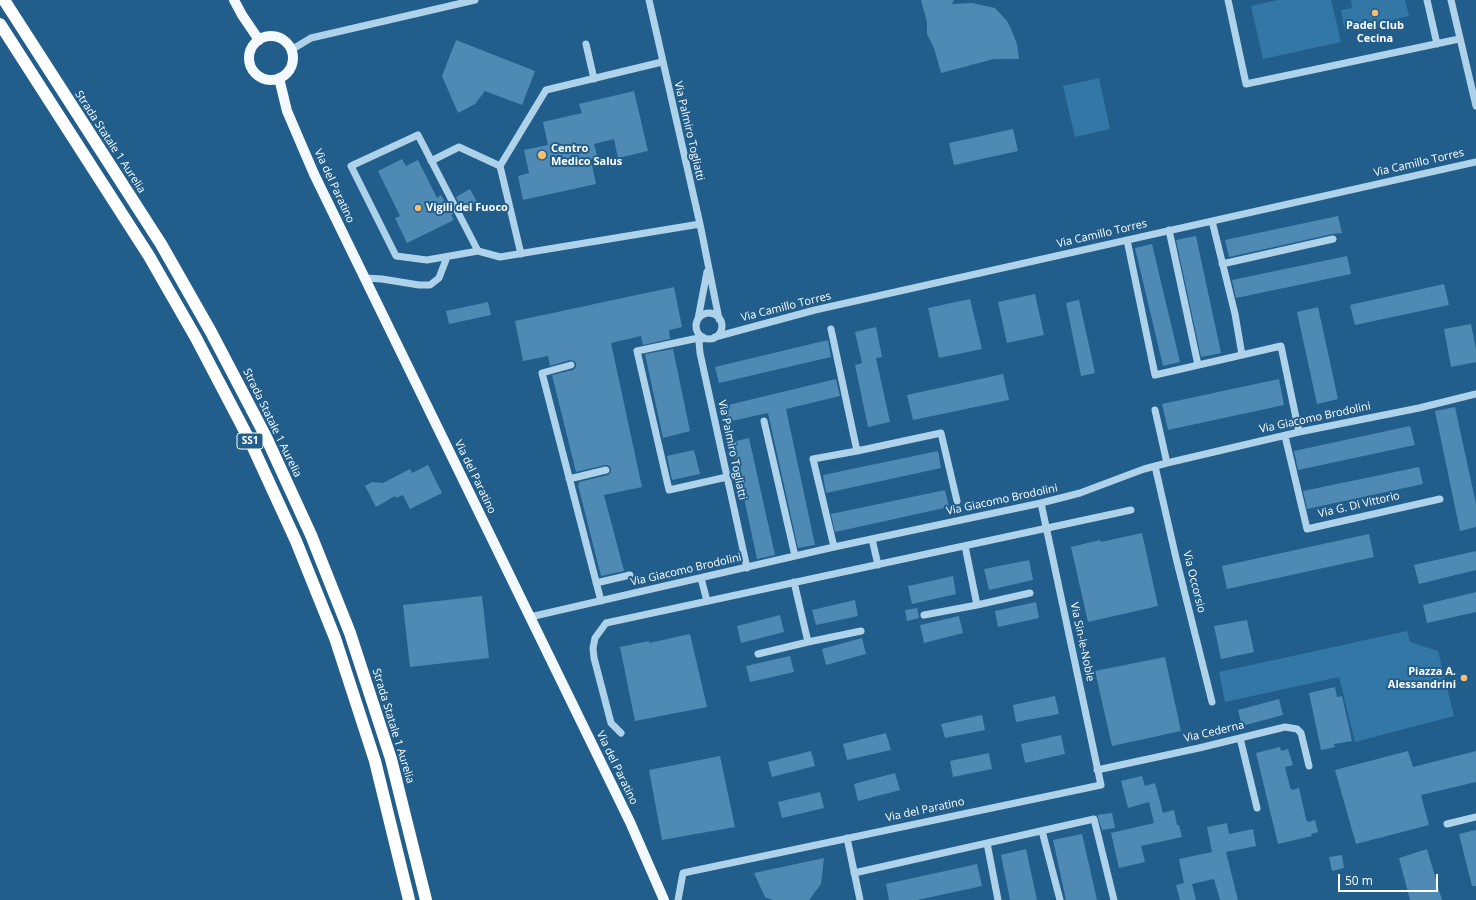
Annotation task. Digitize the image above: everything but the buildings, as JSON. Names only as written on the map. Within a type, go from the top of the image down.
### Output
[{"type":"highway","name":"Strada Statale 1 Aurelia","points":[[4,0],[161,244],[211,332],[266,437],[311,535],[350,633],[391,759],[426,900]]},
{"type":"highway","name":"SS1","points":[[0,24],[149,256],[196,338],[251,443],[296,541],[335,638],[375,761],[409,900]]},
{"type":"main road","points":[[234,0],[259,40]]},
{"type":"main road","points":[[268,36],[277,37],[285,42],[291,50],[292,61],[288,71],[278,78],[263,78],[258,76],[251,68],[250,52],[255,43],[259,40],[268,36]]},
{"type":"main road","name":"Via del Paratino","points":[[278,78],[287,111],[314,174],[630,822],[657,884]]},
{"type":"main road","points":[[657,884],[664,900]]},
{"type":"main road","points":[[657,884],[668,900]]},
{"type":"street","points":[[291,50],[311,38],[475,0]]},
{"type":"street","name":"Via Palmiro Togliatti","points":[[649,0],[700,224],[720,321]]},
{"type":"street","points":[[1228,0],[1246,84],[1460,39]]},
{"type":"street","points":[[1427,0],[1437,44]]},
{"type":"street","points":[[1450,0],[1476,106]]},
{"type":"street","points":[[586,44],[594,79]]},
{"type":"street","points":[[521,254],[500,166],[546,90],[662,62]]},
{"type":"street","points":[[478,251],[418,135],[351,166],[396,256],[427,260],[478,251],[500,258],[700,224]]},
{"type":"street","points":[[431,161],[459,147],[500,166]]},
{"type":"street","name":"Via Camillo Torres","points":[[715,337],[815,310],[1476,162]]},
{"type":"street","points":[[1212,220],[1242,355]]},
{"type":"street","points":[[1170,230],[1198,365]]},
{"type":"street","points":[[1222,264],[1334,239]]},
{"type":"street","points":[[1126,240],[1156,375],[1281,346],[1300,432]]},
{"type":"street","points":[[364,278],[430,285],[439,278],[447,257]]},
{"type":"street","name":"Via Palmiro Togliatti","points":[[698,319],[708,268]]},
{"type":"street","points":[[703,337],[699,334],[696,327],[698,319],[709,313],[716,316],[720,321],[720,331],[715,337],[703,337],[637,351],[668,490],[727,477]]},
{"type":"street","name":"Via Camillo Torres","points":[[720,321],[734,331]]},
{"type":"street","points":[[831,329],[857,451]]},
{"type":"street","name":"Via Palmiro Togliatti","points":[[703,337],[699,342],[700,353],[747,568]]},
{"type":"street","points":[[571,366],[542,373],[601,601]]},
{"type":"street","name":"Via Giacomo Brodolini","points":[[530,617],[834,547],[1041,503],[1080,493],[1155,466],[1300,432],[1419,408],[1476,394]]},
{"type":"street","points":[[1155,410],[1167,463]]},
{"type":"street","points":[[764,421],[795,556]]},
{"type":"street","points":[[834,547],[813,459],[942,433],[957,501]]},
{"type":"street","name":"Via G. Di Vittorio","points":[[1285,436],[1307,529],[1440,499]]},
{"type":"street","name":"Via Occorsio","points":[[1155,466],[1212,702]]},
{"type":"street","points":[[569,479],[606,470]]},
{"type":"street","name":"Via Sin-le-Noble","points":[[1041,503],[1101,785]]},
{"type":"street","points":[[622,733],[611,723],[594,658],[593,648],[595,638],[606,624],[1131,510]]},
{"type":"street","points":[[872,539],[878,565]]},
{"type":"street","points":[[965,546],[977,604]]},
{"type":"street","points":[[596,583],[630,575]]},
{"type":"street","points":[[701,578],[707,601]]},
{"type":"street","points":[[794,582],[808,642]]},
{"type":"street","points":[[924,616],[1030,593]]},
{"type":"street","points":[[758,654],[861,631]]},
{"type":"street","name":"Via Cederna","points":[[1097,770],[1285,727],[1297,729],[1300,733],[1309,766]]},
{"type":"street","points":[[1240,738],[1257,808]]},
{"type":"street","name":"Via del Paratino","points":[[678,900],[683,873],[1101,785]]},
{"type":"street","points":[[1448,824],[1476,817]]},
{"type":"street","points":[[854,873],[1094,819],[1114,900]]},
{"type":"street","points":[[1042,831],[1060,900]]},
{"type":"street","points":[[847,838],[860,900]]},
{"type":"street","points":[[987,843],[998,900]]},
{"type":"shaded area","points":[[1278,0],[1331,0],[1341,42],[1263,59],[1251,6]]},
{"type":"shaded area","name":"Padel Club Cecina","points":[[1351,0],[1405,0],[1409,16],[1345,31],[1341,10],[1352,8]]},
{"type":"shaded area","points":[[1099,78],[1110,129],[1075,137],[1063,86]]},
{"type":"shaded area","points":[[1407,631],[1410,642],[1438,651],[1454,716],[1355,742],[1339,677],[1225,702],[1219,672]]},
{"type":"place","name":"Padel Club Cecina","points":[[1375,13]]},
{"type":"place","name":"Centro Medico Salus","points":[[542,155]]},
{"type":"place","name":"Vigili del Fuoco","points":[[418,208]]},
{"type":"place","name":"Piazza A. Alessandrini","points":[[1464,678]]}]
